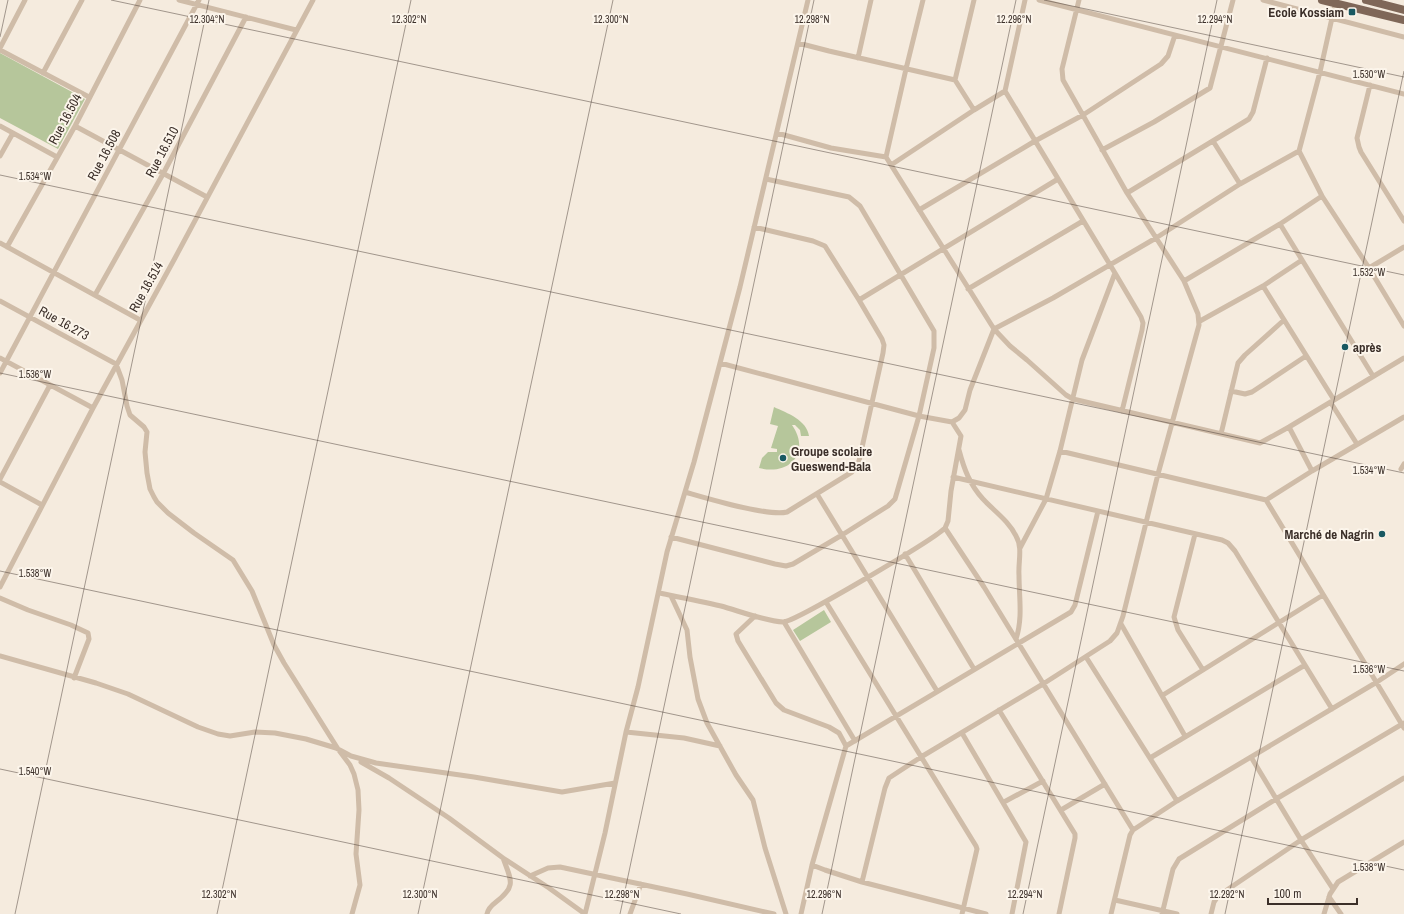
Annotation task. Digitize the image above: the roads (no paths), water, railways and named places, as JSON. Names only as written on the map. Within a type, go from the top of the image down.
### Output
[{"type":"main road","points":[[1322,0],[1336,1],[1404,20]]},
{"type":"main road","points":[[1366,0],[1404,10]]},
{"type":"street","points":[[25,0],[0,49],[90,97]]},
{"type":"street","points":[[43,73],[82,0]]},
{"type":"street","name":"Rue 16.504","points":[[7,247],[75,126],[140,0]]},
{"type":"street","points":[[179,0],[198,2],[246,17],[296,30]]},
{"type":"street","name":"Rue 16.514","points":[[0,587],[116,364],[313,0]]},
{"type":"street","points":[[0,656],[128,694],[198,727],[218,734],[230,736],[266,732],[306,739],[338,749],[389,778],[449,818],[503,858],[585,914],[671,538],[694,462],[740,287],[808,0]]},
{"type":"street","points":[[858,58],[871,0]]},
{"type":"street","points":[[924,0],[906,69],[886,157],[994,329],[1010,346],[1053,385],[1073,400],[1260,443],[1404,358]]},
{"type":"street","points":[[955,80],[974,0]]},
{"type":"street","points":[[1025,0],[1005,91],[1115,273],[1143,323],[1122,411]]},
{"type":"street","points":[[1039,0],[1404,94]]},
{"type":"street","points":[[862,882],[887,780],[889,778],[1086,657],[1113,638],[1117,633],[1121,624],[1171,423],[1200,321],[1194,302],[1184,281],[1126,193],[1063,80],[1062,73],[1080,0]]},
{"type":"street","points":[[1102,150],[1209,90],[1212,84],[1233,0]]},
{"type":"street","points":[[1263,0],[1404,37]]},
{"type":"street","points":[[1336,1],[1320,72],[1299,151],[1322,196],[1369,268],[1404,326]]},
{"type":"street","name":"Rue 16.508","points":[[0,372],[198,2]]},
{"type":"street","name":"Rue 16.510","points":[[95,295],[163,174],[246,17]]},
{"type":"street","points":[[919,210],[1035,141],[1083,115],[1161,64],[1168,56],[1175,35]]},
{"type":"street","points":[[798,43],[955,80],[974,110]]},
{"type":"street","points":[[1126,193],[1246,121],[1252,115],[1268,58]]},
{"type":"street","points":[[1370,85],[1357,142],[1361,152],[1404,221]]},
{"type":"street","points":[[891,166],[1005,91]]},
{"type":"street","points":[[0,126],[57,157]]},
{"type":"street","points":[[75,126],[207,197]]},
{"type":"street","points":[[0,156],[13,133]]},
{"type":"street","points":[[777,133],[831,148],[886,157]]},
{"type":"street","points":[[1213,141],[1240,184]]},
{"type":"street","points":[[720,363],[871,404],[919,416],[952,422],[959,418],[965,410],[972,385],[994,329],[1053,298],[1156,238],[1240,184],[1299,151]]},
{"type":"street","points":[[671,538],[775,564],[786,566],[793,564],[888,506],[895,499],[919,416],[934,348],[935,335],[932,326],[860,206],[849,197],[766,179]]},
{"type":"street","points":[[859,300],[1058,179]]},
{"type":"street","points":[[1184,281],[1280,224],[1322,196]]},
{"type":"street","points":[[968,289],[1083,221]]},
{"type":"street","points":[[1280,224],[1373,376]]},
{"type":"street","points":[[685,492],[738,506],[778,514],[787,512],[852,472],[859,461],[883,353],[884,345],[882,340],[859,300],[823,244],[754,227]]},
{"type":"street","points":[[0,243],[140,320]]},
{"type":"street","points":[[1369,268],[1404,247]]},
{"type":"street","points":[[1200,321],[1263,286],[1302,260]]},
{"type":"street","points":[[1020,548],[1046,499],[1060,451],[1082,360],[1115,273]]},
{"type":"street","points":[[1263,286],[1357,444]]},
{"type":"street","name":"Rue 16.273","points":[[0,301],[116,364]]},
{"type":"street","points":[[1221,434],[1236,368],[1240,360],[1284,320]]},
{"type":"street","points":[[1231,391],[1250,393],[1306,356]]},
{"type":"street","points":[[0,358],[93,408]]},
{"type":"street","points":[[116,364],[122,380],[130,415],[144,427],[147,432],[145,452],[147,473],[150,489],[154,497],[168,513],[233,560],[252,591],[274,645],[284,663],[338,749],[350,765],[357,781],[359,820],[356,854],[360,885],[352,914]]},
{"type":"street","points":[[42,505],[0,480],[50,385]]},
{"type":"street","points":[[1266,500],[1404,417]]},
{"type":"street","points":[[658,592],[784,622],[826,602],[945,528],[948,520],[960,434],[952,422]]},
{"type":"street","points":[[1289,427],[1312,471]]},
{"type":"street","points":[[959,449],[965,472],[970,482],[982,498],[1011,527],[1017,537],[1020,548],[1020,624],[1017,641]]},
{"type":"street","points":[[1060,451],[1266,500],[1403,725],[1276,799],[1179,859],[1173,869],[1162,912]]},
{"type":"street","points":[[953,477],[1222,540],[1230,545],[1332,709]]},
{"type":"street","points":[[817,494],[937,691]]},
{"type":"street","points":[[846,746],[974,669],[1017,641],[1065,616],[1073,609],[1098,511]]},
{"type":"street","points":[[945,528],[984,587],[1133,830]]},
{"type":"street","points":[[1195,534],[1174,617],[1178,630],[1202,670]]},
{"type":"street","points":[[905,554],[974,669]]},
{"type":"street","points":[[1163,695],[1323,595]]},
{"type":"street","points":[[671,596],[688,630],[690,657],[698,698],[707,724],[753,800],[765,848],[786,914]]},
{"type":"street","points":[[0,598],[88,633],[89,639],[74,678]]},
{"type":"street","points":[[826,602],[977,847],[963,911]]},
{"type":"street","points":[[755,616],[736,634],[738,641],[776,703],[784,710],[829,727],[839,733],[846,746],[812,865],[802,914]]},
{"type":"street","points":[[784,622],[855,741]]},
{"type":"street","points":[[1121,624],[1163,695],[1185,736]]},
{"type":"street","points":[[1086,657],[1177,801]]},
{"type":"street","points":[[1111,914],[1130,835],[1133,830],[1177,801],[1377,682],[1404,664]]},
{"type":"street","points":[[1150,758],[1305,665]]},
{"type":"street","points":[[999,710],[1074,832],[1075,838],[1059,914]]},
{"type":"street","points":[[626,732],[684,738],[720,746]]},
{"type":"street","points":[[962,733],[1004,802],[1027,844],[1012,914]]},
{"type":"street","points":[[351,756],[376,763],[474,777],[562,792],[615,782]]},
{"type":"street","points":[[1251,757],[1332,889]]},
{"type":"street","points":[[1211,914],[1214,902],[1218,896],[1301,840],[1404,778]]},
{"type":"street","points":[[1004,802],[1043,781]]},
{"type":"street","points":[[1061,810],[1105,784]]},
{"type":"street","points":[[1324,914],[1332,889],[1340,880],[1404,842]]},
{"type":"street","points":[[486,914],[492,904],[508,892],[511,883],[503,858]]},
{"type":"street","points":[[812,865],[862,882],[963,911],[986,914]]},
{"type":"street","points":[[530,876],[545,868],[556,866],[595,873],[757,912],[774,914]]},
{"type":"street","points":[[630,914],[640,884]]},
{"type":"street","points":[[1329,897],[1341,914]]},
{"type":"street","points":[[1115,900],[1162,912],[1177,914]]},
{"type":"place","name":"Ecole Kossiam","points":[[1352,12]]},
{"type":"place","name":"après","points":[[1345,347]]},
{"type":"place","name":"Groupe scolaire Gueswend-Bala","points":[[783,458]]},
{"type":"place","name":"Marché de Nagrin","points":[[1382,534]]}]
